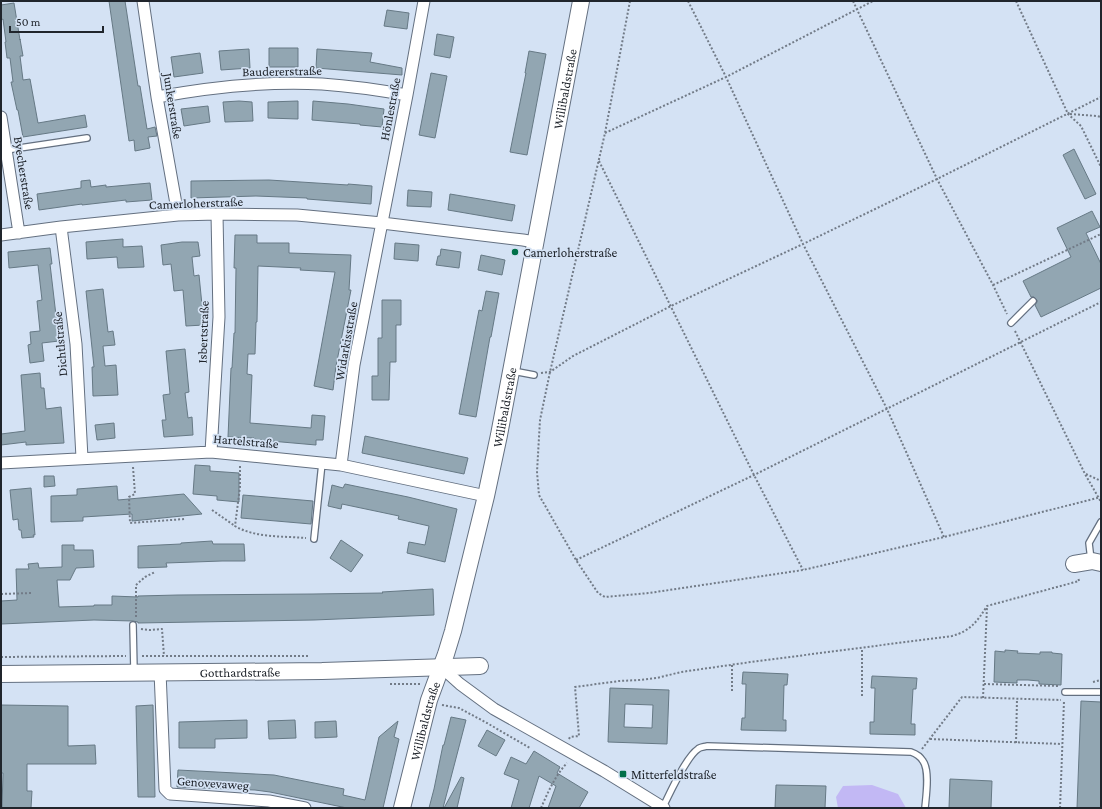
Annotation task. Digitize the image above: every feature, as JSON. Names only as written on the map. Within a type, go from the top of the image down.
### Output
[{"type":"street","name":"Junkerstraße","points":[[143,1],[157,97],[178,215]]},
{"type":"street","name":"Hönlestraße","points":[[382,222],[424,1]]},
{"type":"street","name":"Willibaldstraße","points":[[402,808],[429,700],[453,631],[486,496],[581,1]]},
{"type":"street","name":"Baudererstraße","points":[[157,97],[247,84],[321,84],[369,88],[407,95]]},
{"type":"street","name":"Byecherstraße","points":[[1,117],[19,233]]},
{"type":"street","name":"Camerloherstraße","points":[[1,235],[61,227],[178,215],[217,214],[297,216],[382,222],[535,242]]},
{"type":"street","name":"Isbertstraße","points":[[211,452],[219,317],[217,214]]},
{"type":"street","name":"Widarkisstraße","points":[[341,465],[354,365],[382,222]]},
{"type":"street","name":"Dichtlstraße","points":[[61,227],[76,344],[82,458]]},
{"type":"street","name":"Hartelstraße","points":[[1,463],[211,452],[341,465],[486,496]]},
{"type":"street","points":[[1074,564],[1096,562]]},
{"type":"street","name":"Gotthardstraße","points":[[1,674],[322,671],[466,665],[480,666]]},
{"type":"street","points":[[441,667],[476,697],[494,709],[624,782],[663,808]]},
{"type":"street","name":"Genovevaweg","points":[[160,672],[164,789],[170,794],[269,801],[305,808]]},
{"type":"lane","points":[[6,150],[87,138]]},
{"type":"lane","points":[[1011,323],[1032,301]]},
{"type":"lane","points":[[511,371],[534,375]]},
{"type":"lane","points":[[314,539],[322,463]]},
{"type":"lane","points":[[1096,562],[1089,543],[1101,522]]},
{"type":"lane","points":[[134,672],[133,656],[135,626]]},
{"type":"lane","points":[[1064,689],[1101,692]]},
{"type":"lane","points":[[663,808],[687,761],[699,748],[707,746],[911,752],[918,754],[924,762],[926,772],[926,808]]},
{"type":"path","points":[[630,1],[605,133],[540,420],[537,472],[539,495],[576,560],[598,593],[605,597],[676,590],[803,570],[944,537],[1100,497]]},
{"type":"path","points":[[688,1],[726,76],[803,244],[887,409],[944,537]]},
{"type":"path","points":[[853,1],[938,179],[993,285],[1085,474],[1100,497],[1101,502]]},
{"type":"path","points":[[605,133],[726,76],[873,1]]},
{"type":"path","points":[[1016,1],[1068,114],[1081,126],[1101,167]]},
{"type":"path","points":[[534,375],[550,372],[573,356],[671,306],[938,179],[1101,98]]},
{"type":"path","points":[[1068,114],[1101,117]]},
{"type":"path","points":[[598,161],[754,475],[803,570]]},
{"type":"path","points":[[993,285],[1101,234]]},
{"type":"path","points":[[576,560],[754,475],[1101,302]]},
{"type":"path","points":[[132,455],[135,494],[129,497],[130,523],[185,519]]},
{"type":"path","points":[[235,526],[240,487],[240,455]]},
{"type":"path","points":[[1085,474],[1101,480]]},
{"type":"path","points":[[212,510],[243,531],[255,534],[314,539]]},
{"type":"path","points":[[570,737],[579,736],[575,687],[657,678],[682,672],[952,636],[962,633],[971,627],[987,606],[1079,582],[1074,564]]},
{"type":"path","points":[[136,618],[136,586],[145,576],[155,572]]},
{"type":"path","points":[[1,594],[32,593]]},
{"type":"path","points":[[984,698],[987,606]]},
{"type":"path","points":[[135,626],[141,629],[162,629],[164,656]]},
{"type":"path","points":[[862,648],[862,696]]},
{"type":"path","points":[[1,657],[314,656]]},
{"type":"path","points":[[732,665],[732,691]]},
{"type":"path","points":[[1089,684],[1101,680]]},
{"type":"path","points":[[984,684],[1064,689]]},
{"type":"path","points":[[918,754],[962,697],[1064,700],[1060,808]]},
{"type":"path","points":[[1016,743],[1017,699]]},
{"type":"path","points":[[441,705],[459,708],[487,722],[530,748]]},
{"type":"path","points":[[930,739],[1062,744]]},
{"type":"path","points":[[541,808],[558,774],[575,755]]},
{"type":"shaded area","points":[[872,785],[898,794],[906,808],[838,808],[836,797],[843,786]]},
{"type":"building","points":[[109,1],[125,1],[138,86],[140,86],[147,129],[155,127],[157,136],[148,137],[150,148],[135,151],[134,140],[129,141]]},
{"type":"building","points":[[14,3],[23,56],[20,56],[23,80],[30,79],[38,123],[85,115],[87,127],[23,137],[11,82],[13,82],[10,58],[7,58],[3,19],[1,20],[1,5]]},
{"type":"building","points":[[387,10],[409,13],[407,29],[384,26]]},
{"type":"building","points":[[437,34],[454,37],[450,58],[434,55]]},
{"type":"building","points":[[269,48],[298,48],[298,67],[269,67]]},
{"type":"building","points":[[249,49],[250,68],[221,70],[219,51]]},
{"type":"building","points":[[317,49],[372,53],[370,62],[402,68],[402,75],[316,68]]},
{"type":"building","points":[[529,51],[546,54],[527,155],[510,152]]},
{"type":"building","points":[[200,53],[203,73],[174,77],[171,57]]},
{"type":"building","points":[[431,73],[447,76],[435,138],[419,135]]},
{"type":"building","points":[[298,101],[298,119],[268,118],[268,102]]},
{"type":"building","points":[[313,101],[384,109],[382,127],[312,120]]},
{"type":"building","points":[[223,102],[252,102],[253,121],[225,122]]},
{"type":"building","points":[[208,106],[210,122],[184,126],[181,109]]},
{"type":"building","points":[[1074,149],[1096,194],[1085,199],[1063,155]]},
{"type":"building","points":[[90,180],[91,187],[150,183],[152,200],[126,202],[126,200],[39,210],[37,194],[81,188],[81,181]]},
{"type":"building","points":[[269,180],[372,186],[371,204],[307,198],[256,196],[191,198],[191,181]]},
{"type":"building","points":[[408,190],[432,192],[431,207],[407,206]]},
{"type":"building","points":[[450,194],[515,205],[512,221],[448,210]]},
{"type":"building","points":[[1092,211],[1100,227],[1086,233],[1101,264],[1101,288],[1041,317],[1035,305],[1037,300],[1034,297],[1031,297],[1023,281],[1071,257],[1057,228]]},
{"type":"building","points":[[235,235],[257,235],[257,243],[289,243],[289,253],[351,255],[349,290],[351,290],[336,366],[333,390],[314,386],[335,272],[300,270],[301,268],[258,266],[255,354],[248,354],[247,374],[252,375],[250,423],[311,428],[312,415],[325,416],[323,440],[316,440],[316,445],[259,440],[254,438],[228,437],[231,368],[235,333]]},
{"type":"building","points":[[123,239],[123,247],[142,246],[144,267],[118,268],[117,257],[87,259],[86,242]]},
{"type":"building","points":[[182,242],[198,242],[200,256],[192,257],[194,276],[199,275],[204,325],[186,326],[183,290],[174,291],[171,264],[163,265],[161,245]]},
{"type":"building","points":[[395,243],[419,245],[418,261],[394,259]]},
{"type":"building","points":[[50,248],[52,264],[50,264],[59,341],[42,343],[44,361],[30,363],[28,345],[31,344],[30,332],[40,331],[37,301],[42,300],[38,265],[9,268],[8,252]]},
{"type":"building","points":[[441,249],[461,252],[459,268],[436,265]]},
{"type":"building","points":[[481,255],[505,260],[502,275],[478,270]]},
{"type":"building","points":[[103,289],[108,332],[113,331],[115,345],[103,346],[105,366],[116,365],[118,395],[93,396],[92,367],[94,367],[86,291]]},
{"type":"building","points":[[486,291],[499,293],[476,417],[459,414],[479,310],[482,311]]},
{"type":"building","points":[[382,300],[401,300],[401,325],[396,325],[396,362],[390,362],[389,400],[372,400],[372,376],[378,376],[378,338],[382,338]]},
{"type":"building","points":[[185,349],[189,392],[185,393],[188,418],[192,417],[193,435],[164,437],[162,420],[166,420],[163,395],[170,394],[166,351]]},
{"type":"building","points":[[40,373],[41,388],[44,388],[46,409],[61,407],[64,443],[26,445],[26,442],[1,445],[1,434],[25,431],[21,375]]},
{"type":"building","points":[[114,423],[115,438],[97,440],[95,425]]},
{"type":"building","points":[[365,436],[468,458],[464,474],[362,453]]},
{"type":"building","points":[[195,465],[210,466],[210,471],[239,473],[239,502],[217,500],[217,496],[193,494]]},
{"type":"building","points":[[44,476],[54,476],[55,486],[44,487]]},
{"type":"building","points":[[345,484],[457,509],[445,562],[407,553],[409,542],[425,545],[429,526],[398,519],[399,516],[342,504],[341,509],[328,506],[332,485],[343,488]]},
{"type":"building","points":[[117,486],[118,500],[184,494],[202,514],[132,521],[132,514],[83,517],[83,521],[51,522],[51,496],[77,495],[77,489]]},
{"type":"building","points":[[31,488],[35,535],[33,535],[34,537],[22,538],[21,530],[19,530],[18,519],[13,520],[10,490]]},
{"type":"building","points":[[243,495],[313,501],[311,524],[241,518]]},
{"type":"building","points":[[341,540],[363,555],[351,572],[330,558]]},
{"type":"building","points":[[212,541],[213,544],[244,544],[245,561],[166,563],[167,567],[138,568],[138,546]]},
{"type":"building","points":[[62,545],[74,545],[74,550],[93,550],[94,567],[76,568],[70,580],[57,580],[59,607],[112,605],[112,596],[138,597],[178,595],[383,593],[382,592],[433,589],[434,615],[314,620],[138,623],[133,621],[94,620],[1,624],[1,601],[17,600],[16,569],[29,569],[28,564],[38,563],[39,568],[62,567]]},
{"type":"building","points":[[1005,650],[1018,651],[1017,653],[1040,654],[1040,652],[1052,652],[1062,654],[1061,685],[1039,684],[1039,681],[1028,680],[1017,680],[1017,683],[994,682],[995,651],[1005,652]]},
{"type":"building","points":[[743,672],[788,674],[787,685],[784,685],[783,720],[786,720],[786,731],[741,730],[742,718],[745,718],[746,684],[742,684]]},
{"type":"building","points":[[872,676],[917,678],[916,689],[913,689],[911,724],[915,724],[915,735],[870,734],[870,722],[874,722],[875,688],[871,688]]},
{"type":"building","points":[[610,688],[669,690],[667,744],[608,742]],"holes":[[[625,704],[653,705],[652,728],[624,727]]]},
{"type":"building","points":[[1081,701],[1101,702],[1101,808],[1077,808]]},
{"type":"building","points":[[1,705],[68,706],[68,746],[95,745],[96,764],[27,764],[27,791],[32,791],[31,808],[2,808],[3,773],[1,773]]},
{"type":"building","points":[[153,705],[155,797],[138,797],[136,706]]},
{"type":"building","points":[[451,717],[466,720],[443,808],[429,808],[443,745]]},
{"type":"building","points":[[247,720],[247,738],[215,739],[215,748],[179,748],[179,722]]},
{"type":"building","points":[[295,720],[296,738],[269,739],[268,721]]},
{"type":"building","points":[[336,721],[337,737],[315,738],[315,722]]},
{"type":"building","points":[[398,721],[394,737],[399,739],[383,808],[347,808],[255,790],[177,787],[178,770],[274,775],[344,789],[343,795],[365,800],[379,737]]},
{"type":"building","points":[[487,730],[505,740],[496,756],[478,746]]},
{"type":"building","points":[[534,751],[560,767],[557,773],[588,792],[579,808],[548,808],[556,786],[539,776],[529,808],[511,808],[519,780],[504,774],[511,757],[526,764]]},
{"type":"building","points":[[461,777],[464,778],[457,808],[444,808]]},
{"type":"building","points":[[950,779],[992,781],[991,808],[949,808]]},
{"type":"building","points":[[776,785],[826,786],[825,808],[775,808]]},
{"type":"place","name":"Camerloherstraße","points":[[515,252]]},
{"type":"place","name":"Mitterfeldstraße","points":[[623,774]]}]
